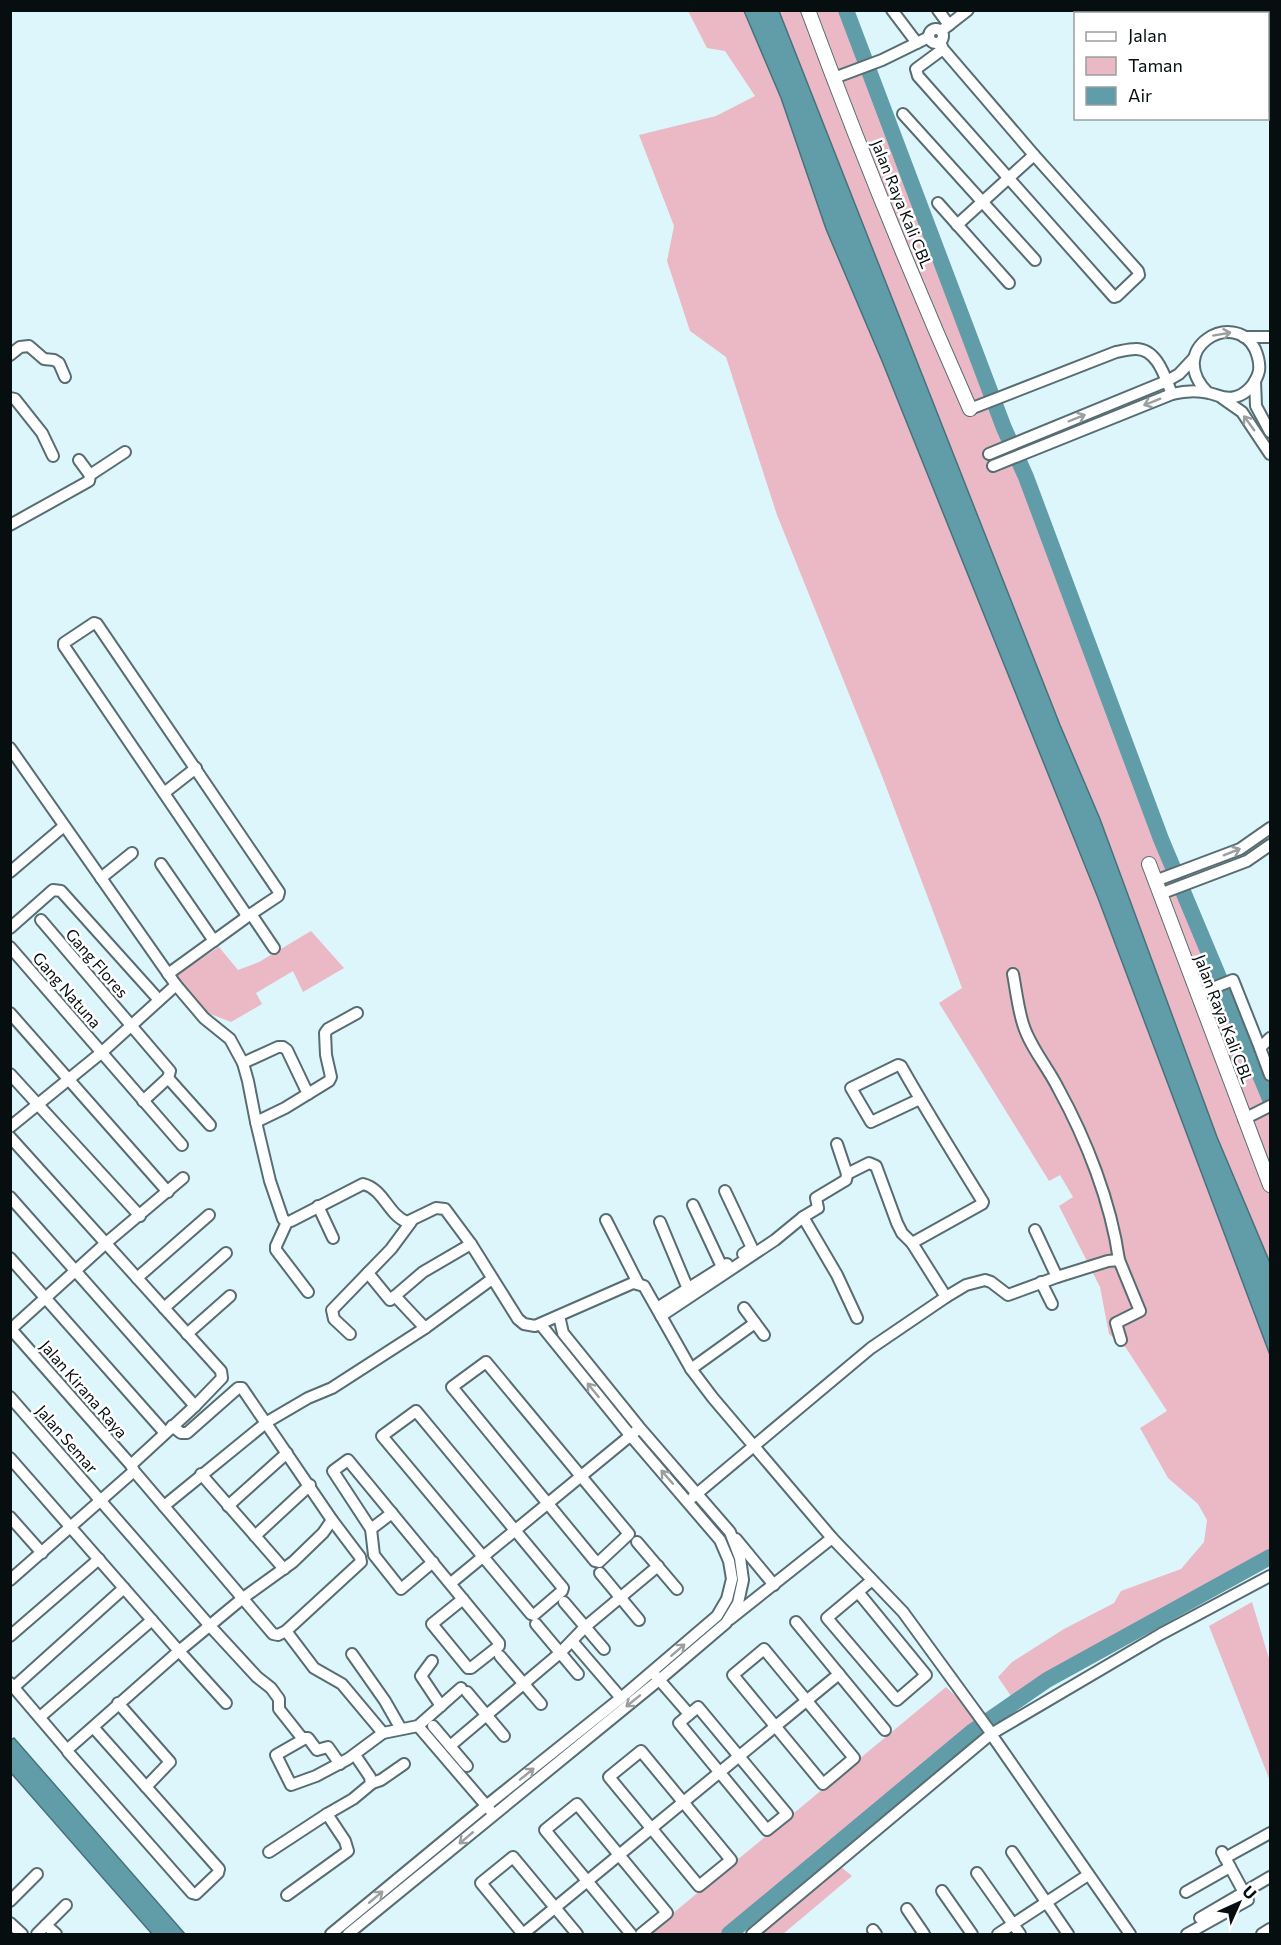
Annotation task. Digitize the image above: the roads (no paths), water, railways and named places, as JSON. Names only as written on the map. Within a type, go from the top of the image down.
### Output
[{"type":"main road","name":"Jalan Raya Kali CBL","points":[[808,10],[941,344],[970,409]]},
{"type":"main road","name":"Jalan Raya Kali CBL","points":[[1149,864],[1270,1185]]},
{"type":"street","points":[[891,10],[917,43]]},
{"type":"street","points":[[938,10],[940,37],[1034,155],[1138,271],[1140,275],[1117,296],[1114,297],[916,74],[916,69],[940,37],[968,10]]},
{"type":"street","points":[[834,78],[861,69],[917,43],[940,37]]},
{"type":"street","points":[[903,114],[1035,260]]},
{"type":"street","points":[[957,225],[1034,155]]},
{"type":"street","points":[[938,203],[1010,283]]},
{"type":"street","points":[[989,454],[1167,381],[1179,374],[1194,358],[1199,346],[1220,332],[1232,332],[1244,337],[1270,338]]},
{"type":"street","points":[[1222,398],[1235,397],[1247,391],[1255,381],[1259,369],[1258,357],[1253,346],[1244,337]]},
{"type":"street","points":[[10,355],[20,347],[28,346],[44,359],[59,363],[65,377]]},
{"type":"street","points":[[970,409],[1116,352],[1136,348],[1147,351],[1155,359],[1172,394]]},
{"type":"street","points":[[1194,358],[1194,371],[1199,383],[1208,393]]},
{"type":"street","points":[[1259,369],[1270,359]]},
{"type":"street","points":[[1255,381],[1256,406],[1270,432]]},
{"type":"street","points":[[993,466],[1172,394],[1185,391],[1208,393],[1222,398],[1242,412],[1270,454]]},
{"type":"street","points":[[10,398],[15,399],[42,433],[53,456]]},
{"type":"street","points":[[90,475],[125,452]]},
{"type":"street","points":[[10,525],[89,481],[90,475],[79,460]]},
{"type":"street","points":[[168,974],[248,916],[278,896],[279,892],[97,624],[94,623],[64,643],[64,646],[248,916],[274,948]]},
{"type":"street","points":[[10,748],[176,985],[204,1018],[230,1039],[243,1063],[274,1193],[281,1215],[287,1222]]},
{"type":"street","points":[[164,793],[196,768]]},
{"type":"street","points":[[10,872],[64,826]]},
{"type":"street","points":[[1158,887],[1170,875],[1240,849],[1270,828]]},
{"type":"street","points":[[1158,887],[1175,888],[1195,881],[1247,861],[1270,845]]},
{"type":"street","points":[[100,878],[132,853]]},
{"type":"street","points":[[161,864],[214,941]]},
{"type":"street","points":[[10,928],[53,890],[61,891],[159,1000]]},
{"type":"street","name":"Gang Flores","points":[[40,920],[170,1071],[168,1078]]},
{"type":"street","name":"Gang Natuna","points":[[10,947],[182,1145]]},
{"type":"street","points":[[1013,974],[1023,1025],[1058,1087],[1087,1149],[1115,1232],[1119,1260],[1140,1311],[1116,1323],[1121,1340]]},
{"type":"street","points":[[1198,994],[1233,980],[1270,1075]]},
{"type":"street","points":[[10,1127],[101,1053],[176,985]]},
{"type":"street","points":[[10,1013],[168,1192]]},
{"type":"street","points":[[256,1122],[285,1108],[331,1078],[324,1042],[326,1031],[357,1013]]},
{"type":"street","points":[[1260,1048],[1270,1038]]},
{"type":"street","points":[[243,1063],[278,1047],[283,1047],[308,1094]]},
{"type":"street","points":[[912,1243],[983,1202],[920,1099],[899,1065],[851,1088],[871,1122],[920,1099]]},
{"type":"street","points":[[10,1074],[140,1216]]},
{"type":"street","points":[[142,1101],[168,1078],[210,1125]]},
{"type":"street","points":[[1244,1119],[1268,1107]]},
{"type":"street","points":[[10,1137],[222,1374],[222,1378],[100,1501],[12,1577]]},
{"type":"street","points":[[659,1312],[775,1240],[818,1208],[816,1198],[846,1180],[847,1174],[837,1144]]},
{"type":"street","points":[[847,1174],[869,1163],[876,1166],[902,1233],[912,1243],[946,1297]]},
{"type":"street","points":[[11,1329],[106,1243],[183,1178]]},
{"type":"street","points":[[308,1292],[276,1250],[287,1222],[363,1184],[371,1186],[379,1193],[401,1220],[411,1222]]},
{"type":"street","points":[[659,1312],[688,1289],[752,1248],[725,1191]]},
{"type":"street","points":[[10,1197],[195,1406]]},
{"type":"street","points":[[693,1205],[722,1267]]},
{"type":"street","points":[[318,1206],[333,1238]]},
{"type":"street","points":[[350,1334],[334,1319],[332,1310],[395,1244],[411,1222],[436,1208],[446,1209],[518,1319],[524,1324],[541,1325],[633,1283],[638,1283]]},
{"type":"street","points":[[136,1278],[209,1215]]},
{"type":"street","points":[[803,1217],[837,1275],[857,1318]]},
{"type":"street","points":[[606,1220],[638,1283],[647,1289],[691,1369],[753,1447],[832,1538],[903,1612],[979,1715],[1130,1935]]},
{"type":"street","points":[[660,1222],[688,1289]]},
{"type":"street","points":[[1035,1230],[1057,1277]]},
{"type":"street","points":[[368,1273],[390,1300],[423,1272],[471,1244]]},
{"type":"street","points":[[164,1308],[226,1253]]},
{"type":"street","points":[[10,1258],[168,1430],[187,1433],[238,1388],[242,1388],[360,1557],[361,1562],[286,1631],[314,1668],[342,1684],[383,1733]]},
{"type":"street","points":[[688,1501],[871,1348],[966,1285],[985,1280],[1008,1295],[1041,1282],[1108,1261],[1119,1260]]},
{"type":"street","points":[[164,1506],[267,1422],[332,1388],[425,1328],[492,1279]]},
{"type":"street","points":[[1041,1282],[1052,1304]]},
{"type":"street","points":[[188,1334],[230,1296]]},
{"type":"street","points":[[395,1296],[425,1328]]},
{"type":"street","points":[[744,1308],[764,1335]]},
{"type":"street","points":[[559,1316],[563,1333],[639,1427],[774,1585]]},
{"type":"street","points":[[691,1369],[755,1323]]},
{"type":"street","points":[[348,1935],[621,1698],[656,1676],[717,1616],[727,1599],[732,1578],[729,1561],[720,1540],[630,1435],[541,1325]]},
{"type":"street","name":"Jalan Kirana Raya","points":[[11,1329],[133,1468],[273,1634],[278,1635],[286,1631]]},
{"type":"street","points":[[486,1362],[629,1534],[599,1562],[595,1561],[548,1504],[452,1387],[486,1362]]},
{"type":"street","name":"Jalan Semar","points":[[10,1397],[210,1626],[257,1677],[271,1688],[279,1699],[279,1709],[304,1739]]},
{"type":"street","points":[[416,1411],[563,1588],[562,1591],[534,1615],[531,1614],[484,1556],[382,1436],[416,1411]]},
{"type":"street","points":[[451,1583],[639,1427]]},
{"type":"street","points":[[228,1506],[287,1453]]},
{"type":"street","points":[[10,1458],[226,1703]]},
{"type":"street","points":[[433,1562],[401,1589],[375,1555],[371,1529],[333,1471],[348,1460],[451,1583],[499,1643],[499,1646],[471,1668],[468,1668],[432,1624],[463,1599]]},
{"type":"street","points":[[201,1474],[284,1569]]},
{"type":"street","points":[[255,1536],[310,1485]]},
{"type":"street","points":[[371,1529],[392,1513]]},
{"type":"street","points":[[10,1517],[42,1553]]},
{"type":"street","points":[[68,1751],[68,1748],[179,1651],[243,1598],[284,1569],[323,1533],[332,1520]]},
{"type":"street","points":[[726,1623],[738,1603],[742,1580],[740,1558],[730,1532]]},
{"type":"street","points":[[331,1935],[832,1538]]},
{"type":"street","points":[[637,1542],[677,1589]]},
{"type":"street","points":[[10,1636],[99,1559]]},
{"type":"street","points":[[450,1746],[658,1566]]},
{"type":"street","points":[[600,1573],[639,1620]]},
{"type":"street","points":[[752,1935],[990,1732],[1161,1634],[1270,1576]]},
{"type":"street","points":[[858,1592],[926,1675],[897,1700],[827,1618],[871,1581]]},
{"type":"street","points":[[93,1727],[219,1869],[218,1874],[197,1894],[192,1893],[12,1685],[124,1588]]},
{"type":"street","points":[[564,1602],[604,1649]]},
{"type":"street","points":[[40,1717],[152,1620]]},
{"type":"street","points":[[796,1622],[885,1730]]},
{"type":"street","points":[[536,1624],[578,1674]]},
{"type":"street","points":[[572,1641],[621,1698]]},
{"type":"street","points":[[764,1649],[854,1758],[823,1784],[776,1726],[733,1675],[764,1649]]},
{"type":"street","points":[[352,1654],[379,1691],[402,1729]]},
{"type":"street","points":[[500,1656],[541,1704]]},
{"type":"street","points":[[432,1661],[421,1676],[441,1706]]},
{"type":"street","points":[[577,1935],[555,1908],[513,1857],[481,1883],[523,1934],[555,1908],[587,1881],[619,1855],[651,1828],[839,1674]]},
{"type":"street","points":[[656,1676],[689,1714]]},
{"type":"street","points":[[340,1764],[330,1748],[326,1746],[317,1750],[308,1738],[278,1753],[276,1757],[290,1784],[294,1786],[340,1764],[383,1733],[418,1726],[464,1690],[504,1736]]},
{"type":"street","points":[[118,1703],[170,1762],[146,1787]]},
{"type":"street","points":[[698,1707],[787,1814],[767,1830],[679,1722],[689,1714],[698,1707]]},
{"type":"street","points":[[418,1726],[490,1810]]},
{"type":"street","points":[[433,1726],[466,1766]]},
{"type":"street","points":[[641,1751],[731,1860],[699,1886],[651,1828],[609,1777],[641,1751]]},
{"type":"street","points":[[355,1755],[372,1783]]},
{"type":"street","points":[[269,1852],[404,1764]]},
{"type":"street","points":[[631,1935],[545,1830],[577,1804],[667,1913],[640,1935]]},
{"type":"street","points":[[287,1895],[348,1851],[343,1836],[327,1814]]},
{"type":"street","points":[[1186,1892],[1226,1859],[1270,1833]]},
{"type":"street","points":[[1012,1852],[1068,1935]]},
{"type":"street","points":[[1186,1935],[1248,1900],[1226,1859]]},
{"type":"street","points":[[977,1873],[1020,1935]]},
{"type":"street","points":[[10,1901],[37,1874]]},
{"type":"street","points":[[998,1935],[1088,1875]]},
{"type":"street","points":[[1200,1918],[1270,1876]]},
{"type":"street","points":[[942,1892],[972,1935]]},
{"type":"street","points":[[37,1935],[66,1905]]},
{"type":"street","points":[[907,1909],[924,1935]]},
{"type":"street","points":[[10,1923],[22,1935]]},
{"type":"street","points":[[46,1925],[56,1935]]},
{"type":"street","points":[[1262,1935],[1270,1929]]},
{"type":"water","points":[[744,11],[779,11],[1060,725],[1100,819],[1217,1137],[1270,1263],[1270,1355],[1098,898],[882,361],[826,229],[781,98]]},
{"type":"water","points":[[14,1738],[185,1934],[152,1934],[11,1773],[11,1740]]},
{"type":"waterway","points":[[846,10],[1004,428],[1026,477],[1161,839],[1270,1099]]},
{"type":"waterway","points":[[729,1934],[973,1731],[1047,1680],[1270,1557]]}]
